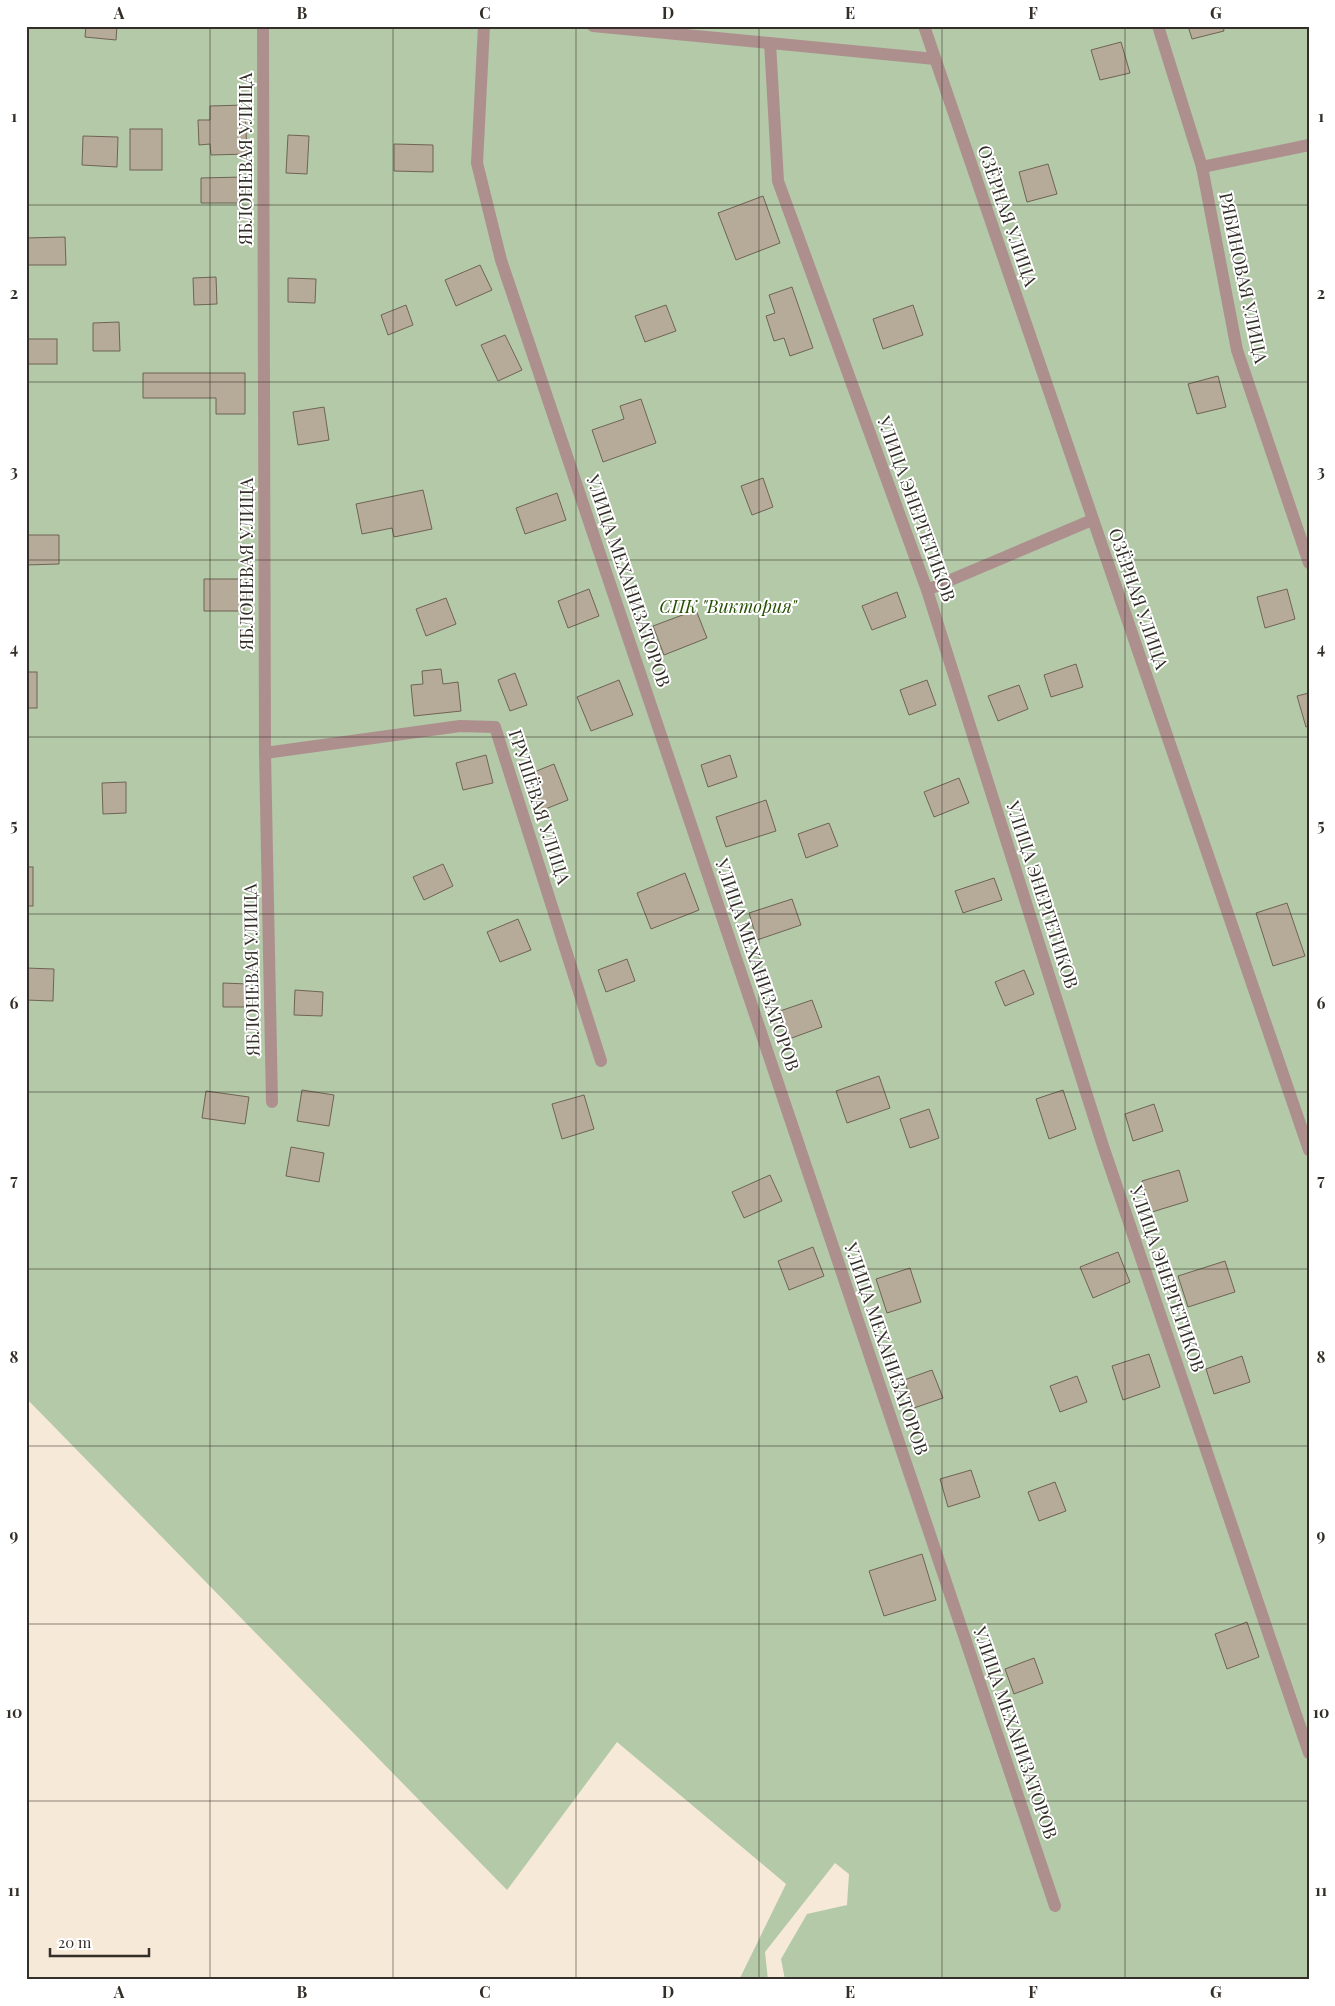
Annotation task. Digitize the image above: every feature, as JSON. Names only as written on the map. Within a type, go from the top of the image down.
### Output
[{"type":"street","name":"ЯБЛОНЕВАЯ УЛИЦА","points":[[263,26],[265,753],[272,1102]]},
{"type":"street","name":"УЛИЦА МЕХАНИЗАТОРОВ","points":[[484,26],[477,163],[501,260],[1055,1906]]},
{"type":"street","points":[[593,26],[935,59],[924,26]]},
{"type":"street","name":"РЯБИНОВАЯ УЛИЦА","points":[[1158,26],[1202,166],[1237,350],[1309,563]]},
{"type":"street","name":"УЛИЦА ЭНЕРГЕТИКОВ","points":[[770,43],[778,182],[927,590],[1103,1146],[1309,1753]]},
{"type":"street","name":"ОЗЁРНАЯ УЛИЦА","points":[[935,59],[1309,1150]]},
{"type":"street","points":[[1202,166],[1309,145]]},
{"type":"street","points":[[927,590],[1092,520]]},
{"type":"street","name":"ГРУШЁВАЯ УЛИЦА","points":[[265,753],[460,726],[495,727],[601,1061]]},
{"type":"green space","name":"СПК \"Виктория\"","points":[[26,26],[1309,26],[1309,1980],[785,1980],[781,1959],[807,1914],[847,1905],[849,1874],[835,1863],[765,1952],[768,1980],[739,1980],[786,1884],[617,1742],[507,1890],[26,1398]]},
{"type":"building","points":[[86,26],[117,26],[116,40],[85,37]]},
{"type":"building","points":[[1188,26],[1223,26],[1224,31],[1192,39]]},
{"type":"building","points":[[1121,42],[1130,73],[1100,80],[1091,50]]},
{"type":"building","points":[[245,105],[247,154],[211,155],[210,144],[199,145],[198,120],[210,120],[210,106]]},
{"type":"building","points":[[130,129],[162,129],[162,170],[130,170]]},
{"type":"building","points":[[288,135],[309,136],[307,174],[286,173]]},
{"type":"building","points":[[83,136],[118,137],[117,167],[82,165]]},
{"type":"building","points":[[394,144],[433,145],[433,172],[394,171]]},
{"type":"building","points":[[1048,164],[1057,194],[1027,202],[1019,172]]},
{"type":"building","points":[[243,177],[243,203],[201,203],[201,178]]},
{"type":"building","points":[[763,196],[780,243],[736,260],[718,213]]},
{"type":"building","points":[[65,237],[66,265],[26,265],[26,238]]},
{"type":"building","points":[[480,265],[492,290],[456,306],[445,280]]},
{"type":"building","points":[[216,277],[217,304],[194,305],[193,278]]},
{"type":"building","points":[[288,278],[316,279],[315,303],[288,302]]},
{"type":"building","points":[[792,287],[813,348],[790,356],[784,338],[774,341],[766,316],[775,313],[769,295]]},
{"type":"building","points":[[406,305],[413,325],[388,335],[381,315]]},
{"type":"building","points":[[666,305],[676,331],[645,342],[635,316]]},
{"type":"building","points":[[913,305],[923,335],[883,349],[873,319]]},
{"type":"building","points":[[119,322],[120,351],[93,351],[93,323]]},
{"type":"building","points":[[505,335],[522,370],[498,381],[481,345]]},
{"type":"building","points":[[26,339],[57,339],[57,364],[26,364]]},
{"type":"building","points":[[143,373],[245,373],[245,414],[216,414],[216,398],[143,398]]},
{"type":"building","points":[[1218,376],[1226,407],[1197,414],[1188,384]]},
{"type":"building","points":[[641,399],[656,443],[603,462],[592,430],[624,419],[620,406]]},
{"type":"building","points":[[324,407],[329,440],[298,445],[293,412]]},
{"type":"building","points":[[763,478],[773,507],[752,515],[741,486]]},
{"type":"building","points":[[423,490],[432,529],[394,537],[392,528],[362,534],[356,504]]},
{"type":"building","points":[[557,493],[566,520],[525,534],[516,508]]},
{"type":"building","points":[[26,535],[59,535],[59,564],[26,565]]},
{"type":"building","points":[[204,579],[245,579],[244,611],[204,611]]},
{"type":"building","points":[[589,589],[599,616],[568,628],[558,601]]},
{"type":"building","points":[[1287,589],[1295,619],[1265,628],[1257,597]]},
{"type":"building","points":[[897,592],[906,617],[872,630],[862,606]]},
{"type":"building","points":[[446,598],[456,624],[426,636],[416,609]]},
{"type":"building","points":[[696,610],[707,638],[664,655],[653,626]]},
{"type":"building","points":[[1076,664],[1083,687],[1051,697],[1044,675]]},
{"type":"building","points":[[441,669],[443,684],[458,682],[461,711],[414,716],[411,685],[423,684],[422,671]]},
{"type":"building","points":[[26,672],[37,672],[37,708],[26,708]]},
{"type":"building","points":[[515,673],[527,705],[510,711],[498,680]]},
{"type":"building","points":[[619,680],[633,715],[591,731],[577,697]]},
{"type":"building","points":[[927,680],[936,705],[909,715],[900,690]]},
{"type":"building","points":[[1019,685],[1028,709],[998,721],[988,696]]},
{"type":"building","points":[[1309,693],[1309,726],[1306,727],[1297,696]]},
{"type":"building","points":[[486,755],[493,783],[463,790],[456,763]]},
{"type":"building","points":[[730,755],[737,777],[708,787],[701,765]]},
{"type":"building","points":[[554,764],[568,800],[543,810],[529,774]]},
{"type":"building","points":[[959,778],[969,803],[934,817],[924,792]]},
{"type":"building","points":[[126,782],[126,813],[103,814],[102,783]]},
{"type":"building","points":[[766,800],[776,831],[726,847],[716,817]]},
{"type":"building","points":[[829,823],[838,846],[806,858],[798,834]]},
{"type":"building","points":[[443,864],[453,886],[424,900],[413,877]]},
{"type":"building","points":[[26,867],[33,867],[33,906],[26,906]]},
{"type":"building","points":[[685,873],[699,910],[651,929],[637,893]]},
{"type":"building","points":[[994,878],[1002,900],[963,913],[955,891]]},
{"type":"building","points":[[792,899],[801,925],[757,940],[749,913]]},
{"type":"building","points":[[1287,903],[1305,956],[1273,966],[1256,913]]},
{"type":"building","points":[[518,919],[531,950],[500,962],[487,932]]},
{"type":"building","points":[[627,959],[635,981],[606,992],[598,970]]},
{"type":"building","points":[[26,968],[54,969],[53,1001],[26,1000]]},
{"type":"building","points":[[1024,970],[1034,994],[1005,1006],[995,982]]},
{"type":"building","points":[[223,983],[248,984],[248,1007],[223,1007]]},
{"type":"building","points":[[295,990],[323,992],[322,1016],[294,1015]]},
{"type":"building","points":[[812,1000],[822,1027],[789,1039],[780,1011]]},
{"type":"building","points":[[879,1076],[890,1108],[847,1123],[836,1091]]},
{"type":"building","points":[[302,1090],[334,1095],[329,1126],[297,1121]]},
{"type":"building","points":[[1063,1090],[1076,1129],[1049,1139],[1036,1099]]},
{"type":"building","points":[[206,1091],[249,1097],[245,1124],[202,1118]]},
{"type":"building","points":[[584,1095],[594,1129],[562,1139],[552,1104]]},
{"type":"building","points":[[1154,1104],[1163,1131],[1133,1141],[1125,1114]]},
{"type":"building","points":[[929,1109],[939,1138],[910,1148],[900,1119]]},
{"type":"building","points":[[291,1147],[324,1153],[319,1182],[286,1176]]},
{"type":"building","points":[[1179,1170],[1188,1201],[1152,1212],[1142,1181]]},
{"type":"building","points":[[770,1175],[782,1201],[744,1218],[732,1192]]},
{"type":"building","points":[[813,1247],[824,1276],[789,1290],[778,1261]]},
{"type":"building","points":[[1118,1252],[1130,1282],[1093,1298],[1080,1267]]},
{"type":"building","points":[[1225,1261],[1235,1292],[1188,1307],[1178,1276]]},
{"type":"building","points":[[910,1268],[921,1302],[887,1313],[876,1279]]},
{"type":"building","points":[[1149,1354],[1160,1387],[1123,1400],[1112,1366]]},
{"type":"building","points":[[1242,1356],[1250,1382],[1214,1394],[1206,1369]]},
{"type":"building","points":[[932,1370],[943,1398],[914,1408],[904,1380]]},
{"type":"building","points":[[1077,1376],[1087,1402],[1060,1412],[1050,1386]]},
{"type":"building","points":[[971,1470],[980,1497],[948,1507],[940,1479]]},
{"type":"building","points":[[1055,1482],[1066,1511],[1039,1521],[1028,1492]]},
{"type":"building","points":[[922,1554],[936,1600],[884,1616],[869,1571]]},
{"type":"building","points":[[1247,1622],[1259,1657],[1227,1669],[1215,1634]]},
{"type":"building","points":[[1034,1658],[1043,1683],[1014,1694],[1005,1669]]}]
